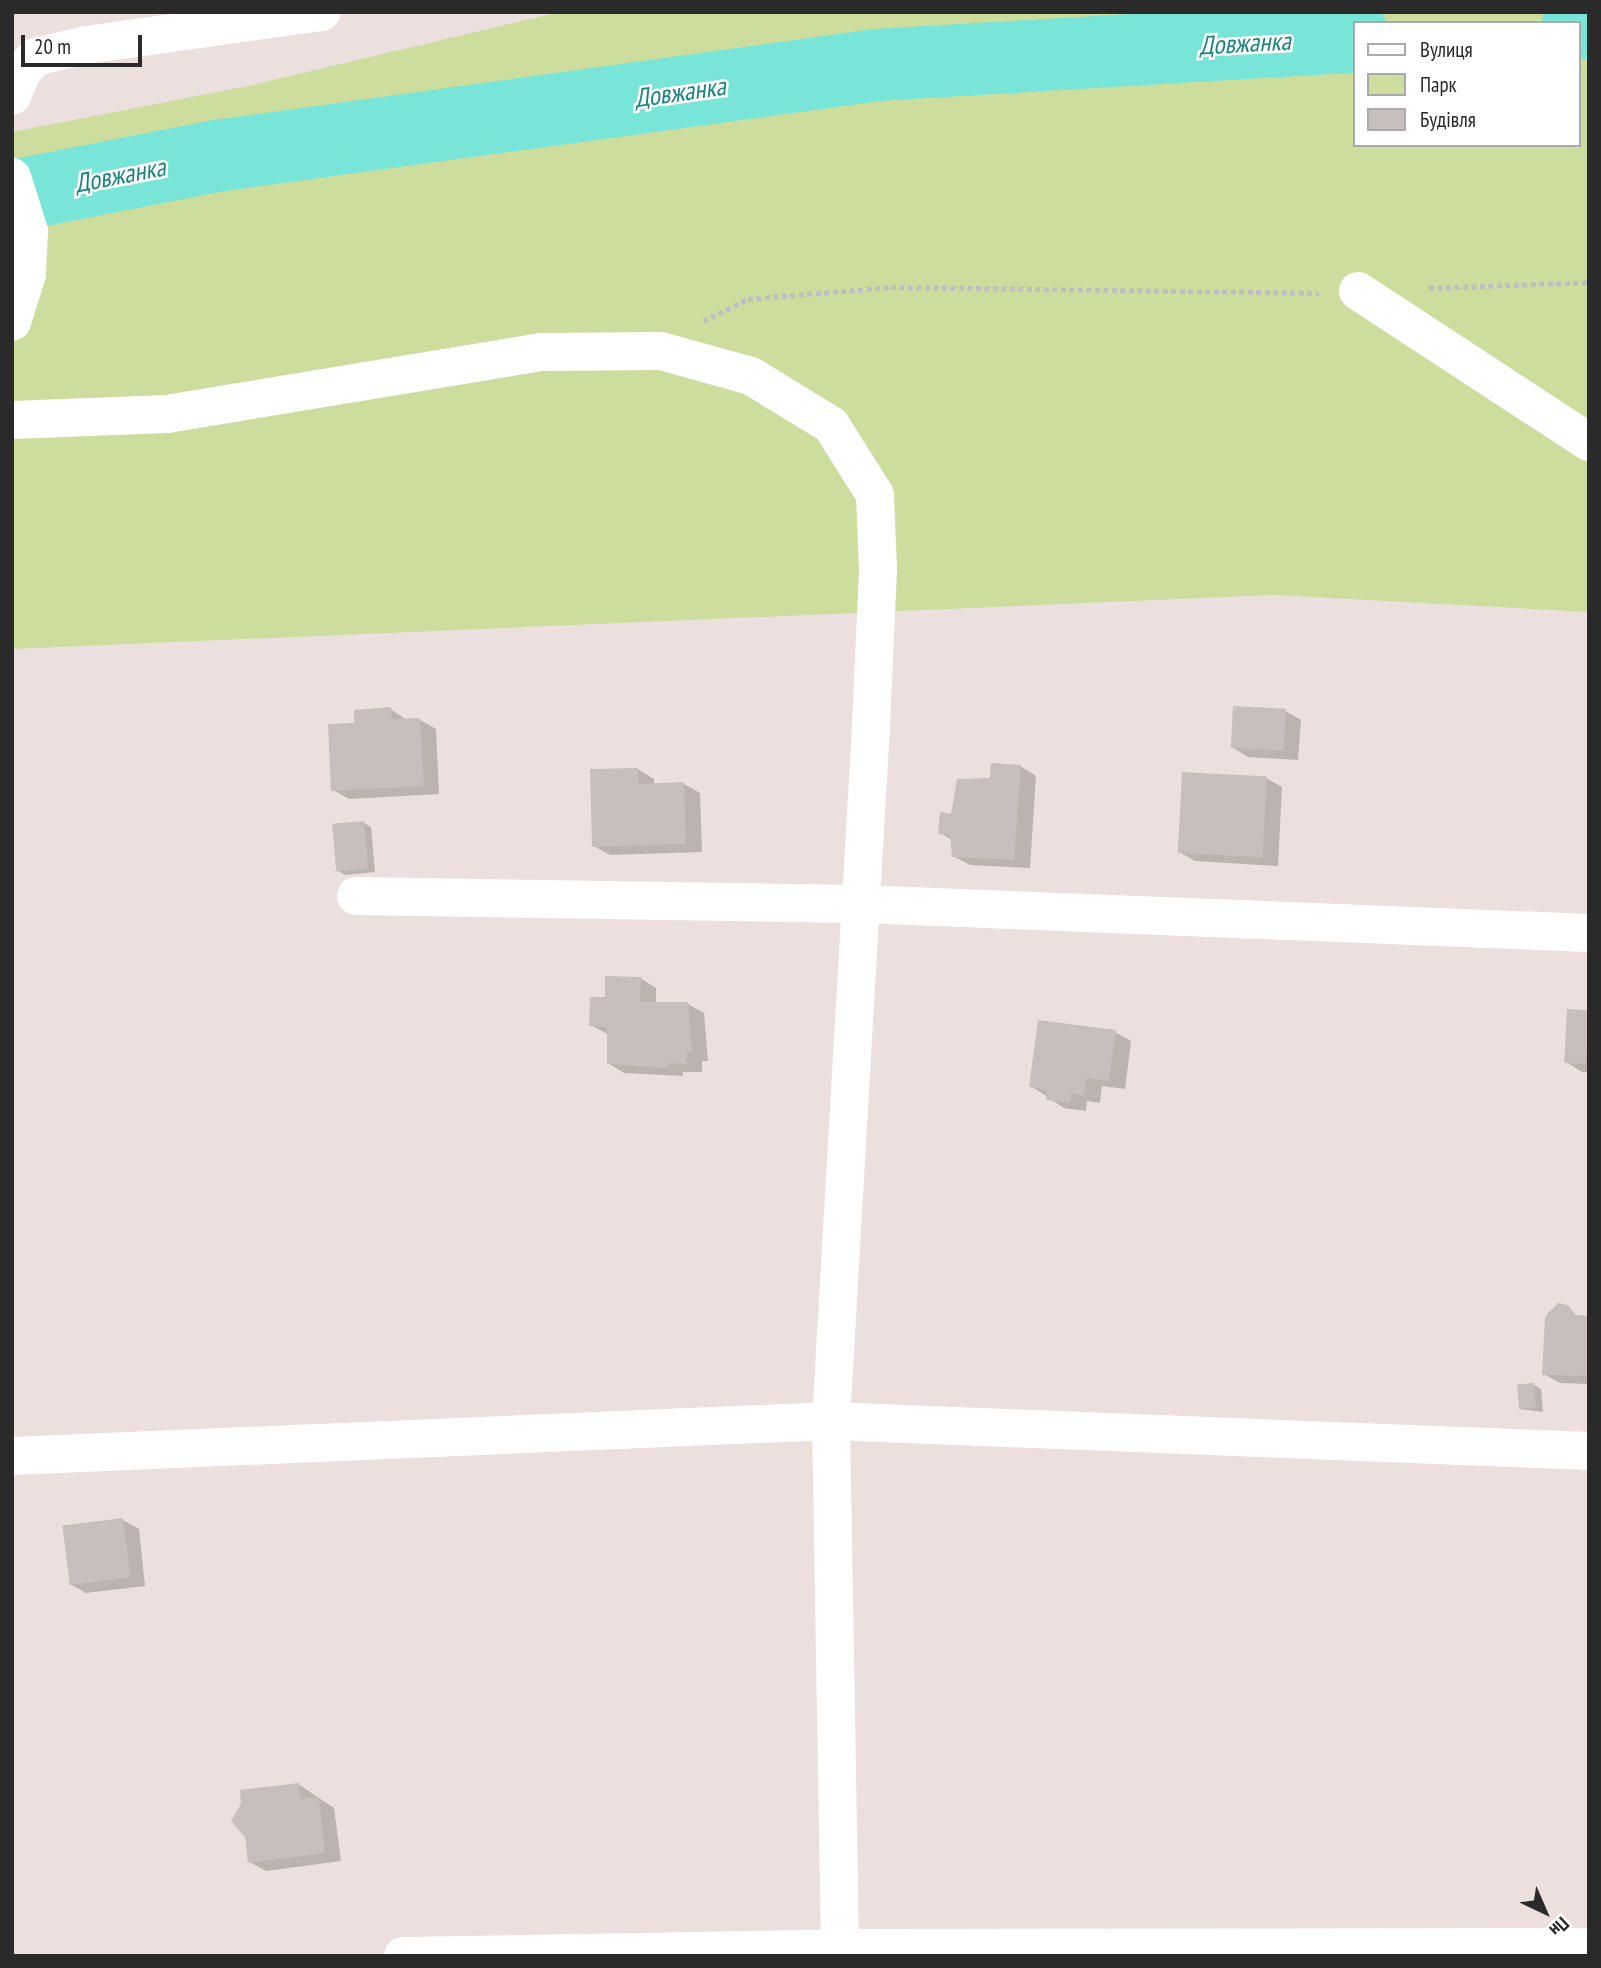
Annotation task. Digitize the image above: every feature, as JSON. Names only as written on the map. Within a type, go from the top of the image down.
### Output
[{"type":"street","points":[[12,96],[22,72],[35,57],[86,45],[321,12]]},
{"type":"street","points":[[12,177],[29,231],[27,274],[12,323]]},
{"type":"street","points":[[1358,291],[1589,442]]},
{"type":"street","points":[[12,420],[167,414],[541,352],[661,351],[751,376],[831,425],[874,495],[878,570],[831,1421],[840,1948]]},
{"type":"street","points":[[356,896],[859,904],[1589,933]]},
{"type":"street","points":[[12,1456],[831,1421],[1589,1451]]},
{"type":"street","points":[[403,1956],[840,1948],[1589,1947]]},
{"type":"path","points":[[1425,288],[1589,282]]},
{"type":"path","points":[[661,351],[699,323],[748,299],[891,286],[1358,291]]},
{"type":"green space","points":[[559,12],[1589,12],[1589,612],[1274,595],[12,649],[12,132],[248,86]]},
{"type":"building","points":[[1233,706],[1286,709],[1284,751],[1231,748]]},
{"type":"building","points":[[391,707],[392,719],[420,718],[424,786],[331,791],[328,724],[354,723],[354,710]]},
{"type":"building","points":[[991,763],[1021,765],[1014,860],[952,857],[950,835],[938,834],[940,812],[951,814],[957,779],[990,778]]},
{"type":"building","points":[[638,768],[639,784],[684,782],[686,844],[592,847],[590,769]]},
{"type":"building","points":[[1182,772],[1267,776],[1263,857],[1178,853]]},
{"type":"building","points":[[364,821],[368,869],[336,872],[332,824]]},
{"type":"building","points":[[605,976],[641,977],[640,1002],[688,1002],[692,1052],[687,1052],[686,1064],[667,1063],[668,1068],[607,1064],[607,1027],[589,1026],[590,997],[605,997]]},
{"type":"building","points":[[1567,1009],[1589,1010],[1586,1064],[1564,1063]]},
{"type":"building","points":[[1038,1020],[1116,1030],[1109,1081],[1086,1078],[1084,1095],[1071,1093],[1070,1103],[1046,1100],[1047,1090],[1029,1087]]},
{"type":"building","points":[[1558,1303],[1568,1305],[1576,1315],[1589,1316],[1589,1376],[1542,1375],[1545,1317]]},
{"type":"building","points":[[1534,1383],[1536,1408],[1519,1409],[1517,1384]]},
{"type":"building","points":[[123,1518],[130,1578],[70,1585],[62,1525]]},
{"type":"building","points":[[299,1783],[301,1799],[319,1797],[325,1853],[248,1863],[245,1837],[231,1821],[241,1804],[240,1790]]},
{"type":"waterway","name":"Довжанка","points":[[1580,23],[1589,23]]},
{"type":"waterway","name":"Довжанка","points":[[12,196],[216,156],[877,65],[1352,37]]}]
